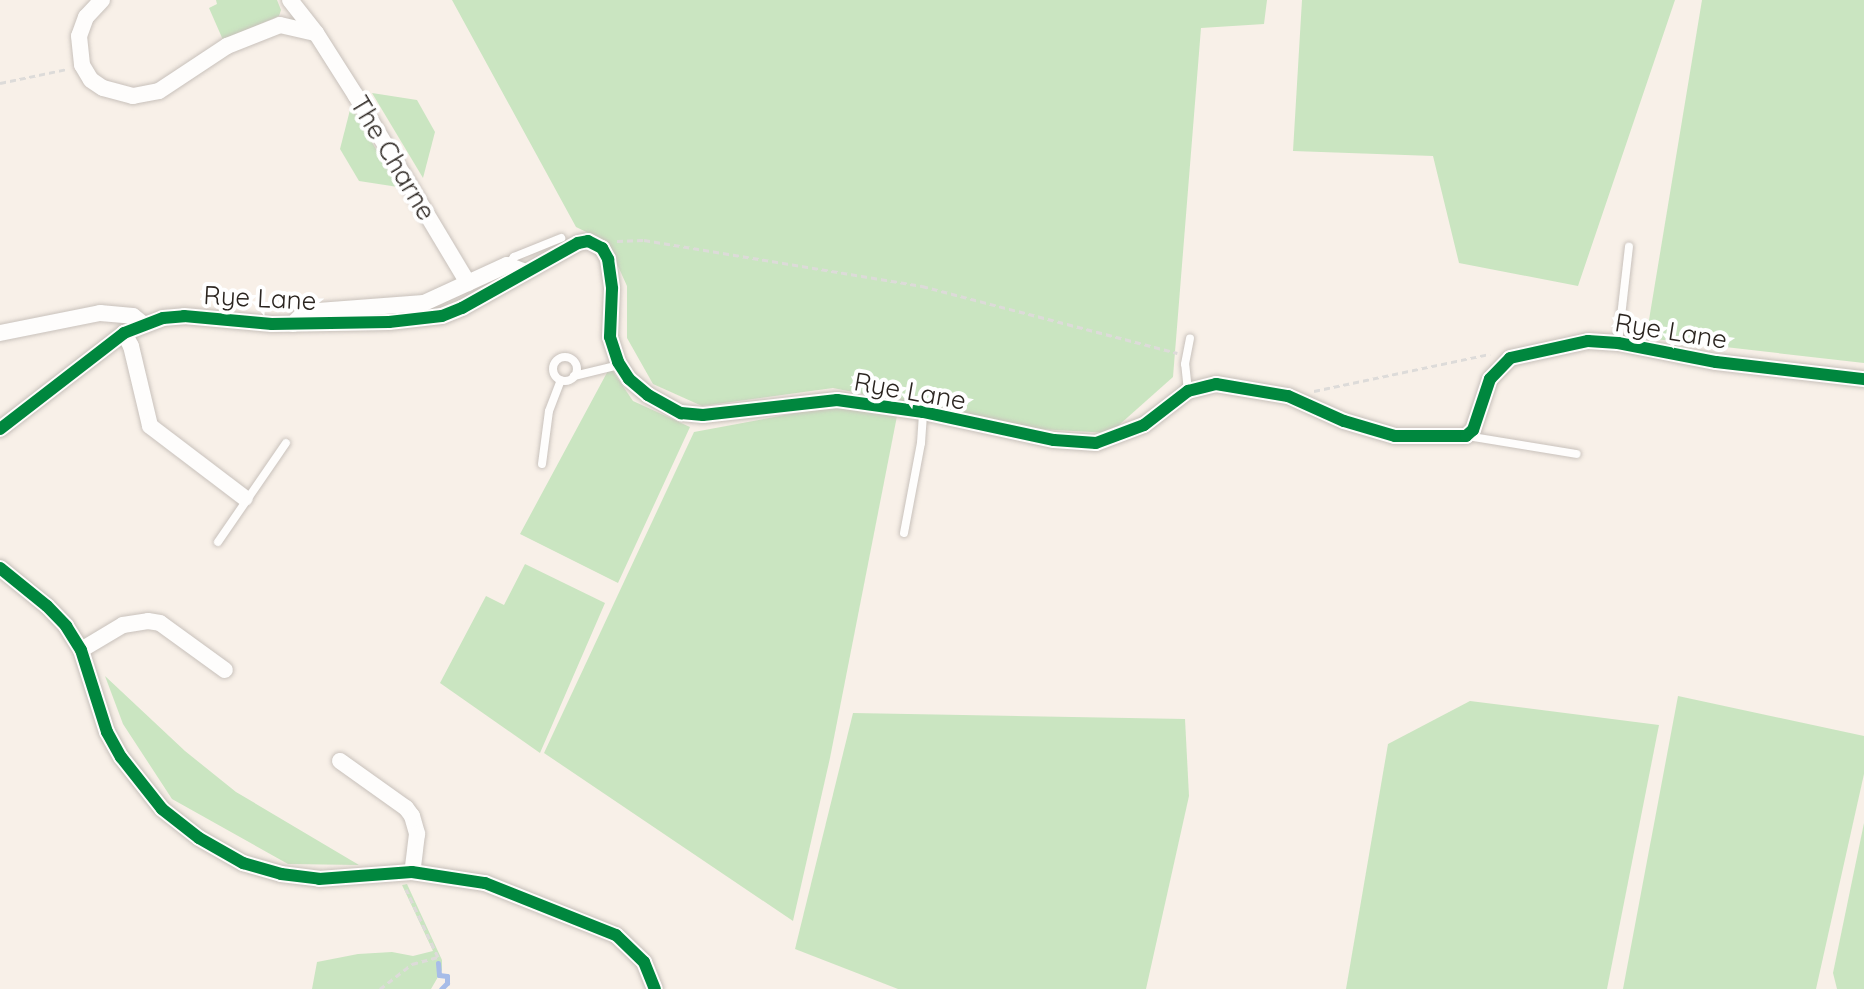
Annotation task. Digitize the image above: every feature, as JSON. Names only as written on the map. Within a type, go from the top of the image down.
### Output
[{"type":"street","points":[[102,0],[86,17],[79,36],[82,65],[91,80],[120,94],[146,96],[159,91],[227,46],[280,25],[316,33]]},
{"type":"street","name":"The Charne","points":[[290,0],[316,33],[468,283]]},
{"type":"street","name":"Rye Lane","points":[[1,422],[124,333],[163,318],[184,316],[293,324],[389,322],[442,316],[578,243],[597,245]]},
{"type":"street","points":[[597,245],[608,259],[612,279],[610,337],[619,365]]},
{"type":"street","points":[[293,324],[305,312],[424,303],[507,265],[525,272]]},
{"type":"street","points":[[0,333],[100,313],[133,316],[144,325]]},
{"type":"street","points":[[124,333],[131,346],[150,426],[245,498]]},
{"type":"street","name":"Rye Lane","points":[[1510,358],[1575,343],[1618,343],[1716,362],[1864,379]]},
{"type":"street","points":[[1188,391],[1216,384],[1288,396],[1344,421],[1395,436],[1466,436],[1473,430],[1490,379],[1510,358]]},
{"type":"street","name":"Rye Lane","points":[[619,365],[648,395],[681,413],[703,415],[837,400],[923,412],[1017,434],[1096,443],[1144,425],[1188,391]]},
{"type":"street","points":[[0,568],[47,606],[81,650],[107,732],[121,757],[162,809],[199,838],[243,863],[281,874],[319,879],[405,871],[485,883],[616,935],[644,962],[655,989]]},
{"type":"street","points":[[81,650],[123,625],[148,621],[160,623],[225,670]]},
{"type":"street","points":[[340,761],[406,808],[412,816],[417,834],[405,871]]},
{"type":"lane","points":[[507,265],[514,257],[561,238]]},
{"type":"lane","points":[[1618,343],[1629,247]]},
{"type":"lane","points":[[1188,391],[1185,364],[1190,338]]},
{"type":"lane","points":[[561,380],[553,368],[555,361],[563,357],[574,361],[574,376]]},
{"type":"lane","points":[[561,380],[619,365]]},
{"type":"lane","points":[[542,464],[549,411],[561,380]]},
{"type":"lane","points":[[904,533],[921,443],[923,412]]},
{"type":"lane","points":[[1466,436],[1577,454]]},
{"type":"lane","points":[[218,542],[245,498],[286,443]]},
{"type":"path","points":[[0,83],[82,65]]},
{"type":"path","points":[[597,245],[644,240],[922,286],[1177,352],[1185,364]]},
{"type":"path","points":[[1288,396],[1490,354],[1510,358]]},
{"type":"path","points":[[380,989],[412,964],[438,957],[405,871]]},
{"type":"green space","points":[[216,0],[277,0],[281,10],[279,16],[223,40],[209,8],[217,4]]},
{"type":"green space","points":[[452,0],[1267,0],[1264,24],[1201,28],[1173,377],[1110,433],[1037,429],[833,388],[702,406],[653,384],[627,338],[627,286],[607,242],[576,227]]},
{"type":"green space","points":[[1302,0],[1675,0],[1578,286],[1459,263],[1433,156],[1293,151]]},
{"type":"green space","points":[[1702,0],[1864,0],[1864,363],[1646,338]]},
{"type":"green space","points":[[372,93],[417,100],[435,132],[423,178]]},
{"type":"green space","points":[[351,106],[398,187],[359,181],[340,149]]},
{"type":"green space","points":[[610,367],[633,401],[690,427],[618,583],[520,534]]},
{"type":"green space","points":[[833,406],[897,416],[830,758],[793,921],[544,753],[694,432]]},
{"type":"green space","points":[[525,564],[605,603],[540,753],[440,683],[486,596],[504,605]]},
{"type":"green space","points":[[105,676],[185,751],[236,792],[359,865],[288,864],[172,799],[123,724]]},
{"type":"green space","points":[[1678,696],[1864,736],[1864,774],[1816,989],[1623,989]]},
{"type":"green space","points":[[1470,701],[1659,725],[1607,989],[1346,989],[1388,744]]},
{"type":"green space","points":[[853,713],[1185,719],[1189,796],[1146,989],[898,989],[795,949]]},
{"type":"green space","points":[[1864,823],[1864,989],[1837,989],[1833,973]]},
{"type":"green space","points":[[407,884],[442,960],[442,970],[431,989],[312,989],[317,962],[358,954],[392,952],[413,956],[433,951],[402,885]]},
{"type":"waterway","points":[[438,963],[439,975],[447,976],[447,983],[441,989]]},
{"type":"cycle path","points":[[0,429],[124,333],[163,318],[184,316],[272,324],[389,322],[442,316],[462,308],[578,243],[588,241],[602,248],[608,259],[612,289],[610,337],[618,362],[629,379],[648,395],[681,413],[703,415],[837,400],[923,412],[1054,440],[1096,443],[1144,425],[1188,391],[1216,384],[1288,396],[1344,421],[1395,436],[1466,436],[1473,430],[1490,379],[1510,358],[1588,341],[1618,343],[1716,362],[1864,379]]},
{"type":"cycle path","points":[[0,568],[47,606],[66,626],[81,650],[107,732],[121,757],[162,809],[199,838],[243,863],[281,874],[319,879],[412,872],[485,883],[616,935],[644,962],[655,989]]}]
